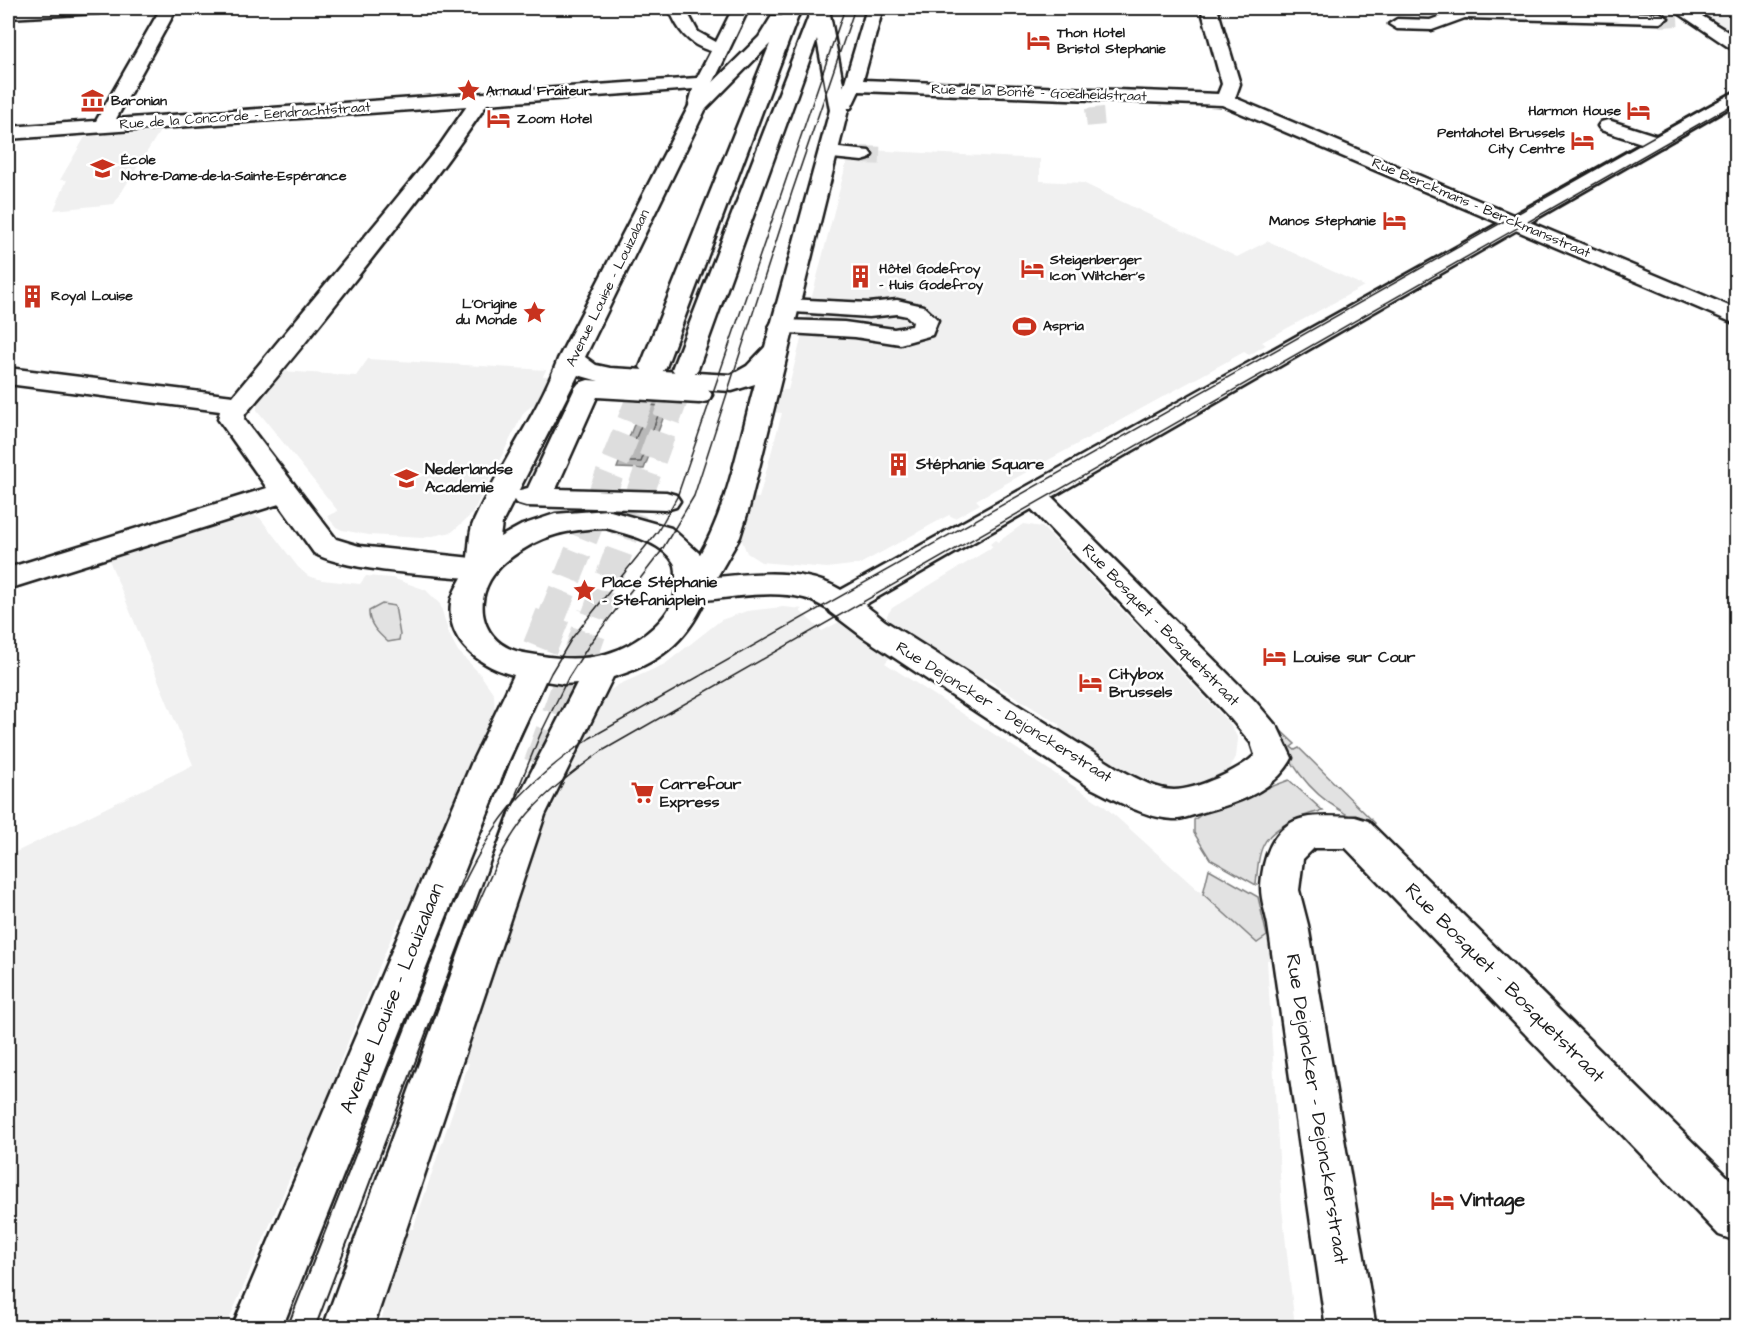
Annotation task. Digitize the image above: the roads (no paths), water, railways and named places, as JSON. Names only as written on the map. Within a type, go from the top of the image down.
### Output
[{"type":"main road","points":[[8,13],[99,8]]},
{"type":"main road","points":[[103,126],[169,8]]},
{"type":"main road","points":[[677,8],[688,33],[697,41],[720,48]]},
{"type":"main road","name":"Avenue Louise - Louizalaan","points":[[481,569],[488,523],[561,386],[741,8]]},
{"type":"main road","points":[[701,94],[765,40],[778,20],[793,8]]},
{"type":"main road","points":[[653,367],[793,8]]},
{"type":"main road","points":[[820,8],[839,110]]},
{"type":"main road","points":[[685,369],[820,8]]},
{"type":"main road","points":[[694,590],[693,571],[685,554],[671,539],[658,531],[634,523],[607,519],[578,520],[522,536],[499,551],[481,569],[471,587],[466,605],[468,624],[478,640],[501,659],[533,671],[571,674],[600,669],[638,656],[668,635],[688,610],[694,590],[725,537],[765,399],[781,328],[839,110],[853,85],[875,8]]},
{"type":"main road","points":[[1209,8],[1226,39],[1232,84],[1225,100]]},
{"type":"main road","points":[[1397,24],[1432,25],[1463,13],[1660,18]]},
{"type":"main road","points":[[1684,14],[1737,44]]},
{"type":"main road","name":"Rue de la Bonté - Goedheidstraat","points":[[853,85],[1094,102],[1225,100]]},
{"type":"main road","name":"Rue de la Concorde - Eendrachtstraat","points":[[8,134],[592,90],[701,94]]},
{"type":"main road","points":[[841,604],[1737,97]]},
{"type":"main road","points":[[481,569],[359,556],[332,550],[325,546],[231,419],[232,413],[266,375],[432,168],[482,98]]},
{"type":"main road","name":"Rue Berckmans - Berckmansstraat","points":[[1225,100],[1737,317]]},
{"type":"main road","points":[[1608,126],[1657,142]]},
{"type":"main road","points":[[829,153],[862,155]]},
{"type":"main road","points":[[572,359],[587,370],[609,376],[732,383],[743,381],[756,374],[781,328]]},
{"type":"main road","points":[[8,376],[239,405]]},
{"type":"main road","points":[[663,499],[532,497],[589,388],[700,396]]},
{"type":"main road","points":[[8,579],[285,492]]},
{"type":"main road","name":"Rue Bosquet - Bosquetstraat","points":[[1034,495],[1266,737],[1274,758],[1260,773],[1224,792],[1174,805]]},
{"type":"main road","name":"Rue Dejoncker - Dejonckerstraat","points":[[694,590],[788,585],[814,591],[841,604],[874,629],[1104,778],[1144,796],[1174,805]]},
{"type":"main road","points":[[348,1328],[527,815],[600,669]]},
{"type":"main road","name":"Avenue Louise - Louizalaan","points":[[257,1328],[490,762],[533,671]]},
{"type":"main road","name":"Rue Bosquet - Bosquetstraat","points":[[1280,890],[1285,852],[1305,833],[1355,832],[1737,1218]]},
{"type":"main road","name":"Rue Dejoncker - Dejonckerstraat","points":[[1280,890],[1288,925],[1351,1328]]},
{"type":"water","points":[[644,399],[670,400],[644,469],[617,468]]},
{"type":"tunnel","points":[[1660,18],[1679,17]]},
{"type":"tunnel","points":[[1094,108],[1096,128]]},
{"type":"tunnel","points":[[862,155],[885,156]]},
{"type":"tunnel","points":[[552,617],[653,367]]},
{"type":"tunnel","points":[[595,617],[685,369]]},
{"type":"tunnel","points":[[520,697],[553,615]]},
{"type":"tunnel","points":[[541,765],[595,615]]},
{"type":"tram line","points":[[479,839],[521,735],[551,673],[572,638],[658,531],[677,497],[845,8]]},
{"type":"tram line","points":[[516,794],[540,735],[568,678],[591,642],[660,553],[694,496],[792,192],[855,8]]},
{"type":"tram line","points":[[454,904],[480,851],[509,810],[543,774],[590,738],[1736,90]]},
{"type":"tram line","points":[[464,936],[492,872],[518,827],[554,788],[602,751],[1736,103]]},
{"type":"tram line","points":[[492,859],[509,814]]},
{"type":"tram line","points":[[441,936],[456,898]]},
{"type":"tram line","points":[[287,1328],[442,934]]},
{"type":"tram line","points":[[460,944],[464,936]]},
{"type":"tram line","points":[[315,1328],[462,938]]},
{"type":"place","name":"Thon Hotel Bristol Stephanie","points":[[1039,41]]},
{"type":"place","name":"Arnaud Fraiteur","points":[[468,91]]},
{"type":"place","name":"Baronian","points":[[93,101]]},
{"type":"place","name":"Harmon House","points":[[1639,111]]},
{"type":"place","name":"Zoom Hotel","points":[[499,119]]},
{"type":"place","name":"Pentahotel Brussels City Centre","points":[[1583,141]]},
{"type":"place","name":"École Notre-Dame-de-la-Sainte-Espérance","points":[[103,168]]},
{"type":"place","name":"Manos Stephanie","points":[[1394,221]]},
{"type":"place","name":"Steigenberger Icon Wiltcher’s","points":[[1032,268]]},
{"type":"place","name":"Hôtel Godefroy - Huis Godefroy","points":[[861,277]]},
{"type":"place","name":"Royal Louise","points":[[33,296]]},
{"type":"place","name":"L’Origine du Monde","points":[[535,312]]},
{"type":"place","name":"Aspria","points":[[1025,326]]},
{"type":"place","name":"Stéphanie Square","points":[[898,464]]},
{"type":"place","name":"Nederlandse Academie","points":[[407,478]]},
{"type":"place","name":"Place Stéphanie - Stefaniaplein","points":[[584,591]]},
{"type":"place","name":"Louise sur Cour","points":[[1275,657]]},
{"type":"place","name":"Citybox Brussels","points":[[1091,683]]},
{"type":"place","name":"Carrefour Express","points":[[642,793]]},
{"type":"place","name":"Vintage","points":[[1442,1200]]}]
